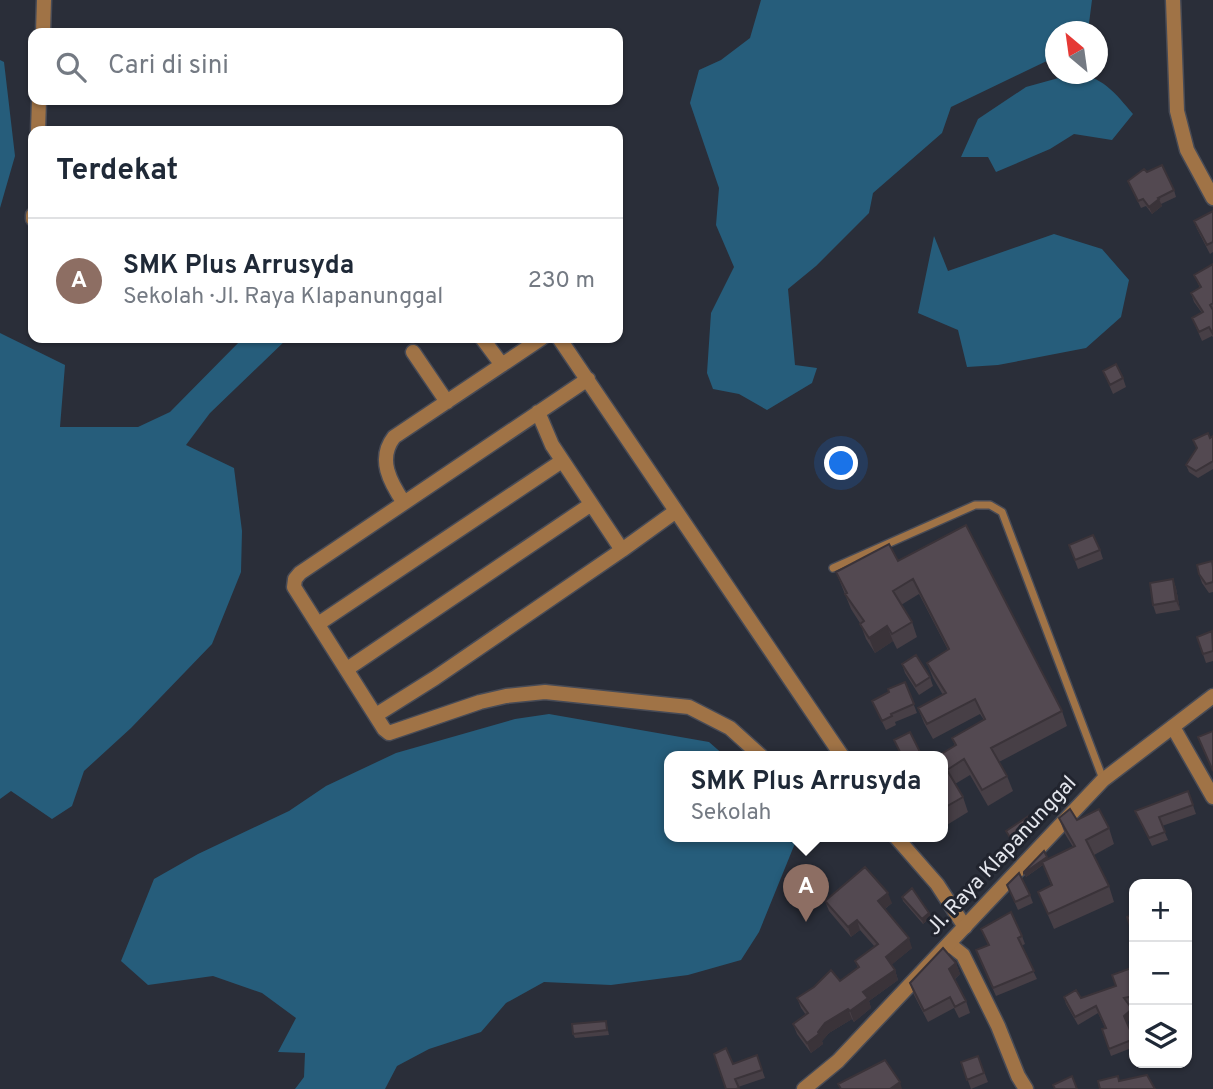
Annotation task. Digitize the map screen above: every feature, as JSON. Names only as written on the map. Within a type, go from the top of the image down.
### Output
[{"type":"street","points":[[43,28],[44,0]]},
{"type":"street","points":[[1173,0],[1177,111],[1187,150],[1213,198]]},
{"type":"street","points":[[38,126],[39,105]]},
{"type":"street","points":[[486,343],[502,365]]},
{"type":"street","points":[[404,503],[392,485],[387,471],[387,447],[394,437],[535,343]]},
{"type":"street","points":[[563,343],[839,751]]},
{"type":"street","points":[[413,352],[447,402]]},
{"type":"street","points":[[588,379],[300,573],[295,579],[294,587],[384,729],[393,733],[480,702],[531,693],[571,694],[689,707],[715,718],[755,751]]},
{"type":"street","points":[[538,412],[552,445],[622,550]]},
{"type":"street","points":[[318,624],[562,461]]},
{"type":"street","points":[[347,669],[590,505]]},
{"type":"street","points":[[376,715],[435,678],[676,511]]},
{"type":"street","name":"Jl. Raya Klapanunggal","points":[[804,1089],[838,1061],[1103,780],[1213,695]]},
{"type":"street","points":[[1173,727],[1213,797]]},
{"type":"street","points":[[900,842],[937,884],[965,926]]},
{"type":"street","points":[[949,944],[963,955],[1026,1089]]},
{"type":"lane","points":[[833,568],[975,505],[990,505],[1002,512],[1103,780]]},
{"type":"water","points":[[761,0],[1092,0],[1089,21],[1045,21],[1045,62],[951,107],[942,133],[873,193],[869,213],[816,266],[788,289],[795,365],[817,368],[812,383],[767,410],[739,394],[713,389],[707,373],[711,313],[734,267],[716,225],[719,188],[690,103],[699,70],[721,60],[750,38]]},
{"type":"water","points":[[0,60],[4,62],[15,156],[0,208]]},
{"type":"water","points":[[1045,82],[1045,84],[1104,84],[1133,114],[1112,140],[1074,134],[1050,149],[996,172],[988,157],[961,157],[978,119],[1026,87]]},
{"type":"water","points":[[1054,234],[1102,249],[1129,280],[1121,317],[1086,348],[998,365],[967,367],[958,330],[918,313],[934,236],[948,271]]},
{"type":"water","points":[[0,333],[65,365],[60,427],[138,427],[170,412],[238,343],[283,343],[210,413],[186,445],[234,468],[242,531],[241,572],[212,644],[131,728],[84,771],[72,806],[52,819],[11,791],[0,799]]},
{"type":"water","points":[[549,714],[709,742],[719,751],[664,751],[664,842],[796,842],[759,932],[741,960],[688,975],[611,985],[544,982],[506,1003],[481,1032],[429,1049],[397,1066],[385,1089],[295,1089],[304,1077],[305,1053],[278,1052],[296,1018],[262,993],[213,976],[148,985],[121,961],[154,879],[198,854],[289,811],[326,786],[396,753],[515,719]]},
{"type":"building","points":[[1162,165],[1174,190],[1158,198],[1149,207],[1143,199],[1138,201],[1128,181],[1144,169],[1147,172]]},
{"type":"building","points":[[1213,211],[1213,242],[1207,245],[1194,221]]},
{"type":"building","points":[[1213,264],[1213,303],[1210,305],[1213,310],[1213,334],[1209,327],[1199,332],[1192,318],[1203,312],[1191,293],[1201,287],[1194,275]]},
{"type":"building","points":[[1116,364],[1123,378],[1110,385],[1103,371]]},
{"type":"building","points":[[1208,433],[1210,438],[1213,436],[1213,461],[1196,471],[1186,465],[1197,448],[1193,440]]},
{"type":"building","points":[[966,525],[1062,711],[991,748],[1007,776],[982,790],[964,759],[948,769],[946,751],[956,745],[952,738],[985,719],[975,699],[927,724],[918,708],[946,693],[927,663],[949,649],[913,579],[893,591],[912,622],[892,634],[887,626],[869,638],[860,624],[864,621],[845,594],[847,593],[836,572],[889,544],[898,561]]},
{"type":"building","points":[[1093,535],[1100,550],[1075,560],[1069,545]]},
{"type":"building","points":[[1212,561],[1213,582],[1206,584],[1197,565]]},
{"type":"building","points":[[1173,579],[1176,601],[1153,605],[1150,583]]},
{"type":"building","points":[[1212,631],[1213,651],[1203,654],[1197,637]]},
{"type":"building","points":[[916,655],[930,677],[916,686],[902,664]]},
{"type":"building","points":[[905,682],[914,704],[882,721],[872,701],[889,692],[888,689]]},
{"type":"building","points":[[1213,731],[1213,771],[1198,737]]},
{"type":"building","points":[[910,732],[920,751],[900,751],[894,740]]},
{"type":"building","points":[[948,772],[963,797],[948,806]]},
{"type":"building","points":[[1188,791],[1193,805],[1159,817],[1165,832],[1149,838],[1135,811]]},
{"type":"building","points":[[1042,807],[1046,814],[1022,833],[1024,836],[1013,842],[1006,831]]},
{"type":"building","points":[[1070,809],[1077,820],[1099,809],[1109,828],[1086,840],[1109,886],[1048,914],[1038,892],[1052,885],[1042,862],[1075,846],[1059,818]]},
{"type":"building","points":[[1044,851],[1047,857],[1024,873],[1024,872]]},
{"type":"building","points":[[865,867],[888,893],[878,901],[909,938],[886,957],[895,970],[863,992],[868,998],[850,1011],[848,1009],[825,1023],[819,1034],[807,1043],[793,1024],[808,1013],[797,998],[814,987],[831,970],[840,981],[859,967],[855,961],[878,944],[857,920],[848,927],[825,901]]},
{"type":"building","points":[[1019,873],[1030,895],[1015,902],[1007,885]]},
{"type":"building","points":[[912,888],[929,913],[922,919],[902,897]]},
{"type":"building","points":[[1011,912],[1022,936],[1018,938],[1034,971],[993,988],[976,950],[989,945],[981,929]]},
{"type":"building","points":[[943,948],[956,963],[949,969],[966,1001],[955,1007],[950,997],[924,1011],[910,983]]},
{"type":"building","points":[[1129,969],[1129,997],[1124,998],[1129,1005],[1129,1012],[1124,1016],[1129,1028],[1129,1041],[1109,1049],[1102,1029],[1106,1028],[1096,1006],[1075,1017],[1064,997],[1076,990],[1081,998],[1116,986],[1112,975]]},
{"type":"building","points":[[606,1021],[607,1030],[573,1034],[572,1024]]},
{"type":"building","points":[[726,1048],[733,1064],[757,1055],[762,1070],[735,1079],[739,1088],[736,1089],[726,1089],[714,1054]]},
{"type":"building","points":[[978,1056],[984,1073],[967,1080],[961,1062]]},
{"type":"building","points":[[885,1060],[900,1082],[890,1089],[841,1089],[838,1084]]},
{"type":"building","points":[[1147,1075],[1155,1089],[1100,1089],[1098,1081],[1118,1076],[1119,1081]]},
{"type":"building","points":[[1072,1076],[1077,1089],[1055,1089],[1053,1085]]},
{"type":"place","name":"SMK Plus Arrusyda","points":[[806,922]]}]
